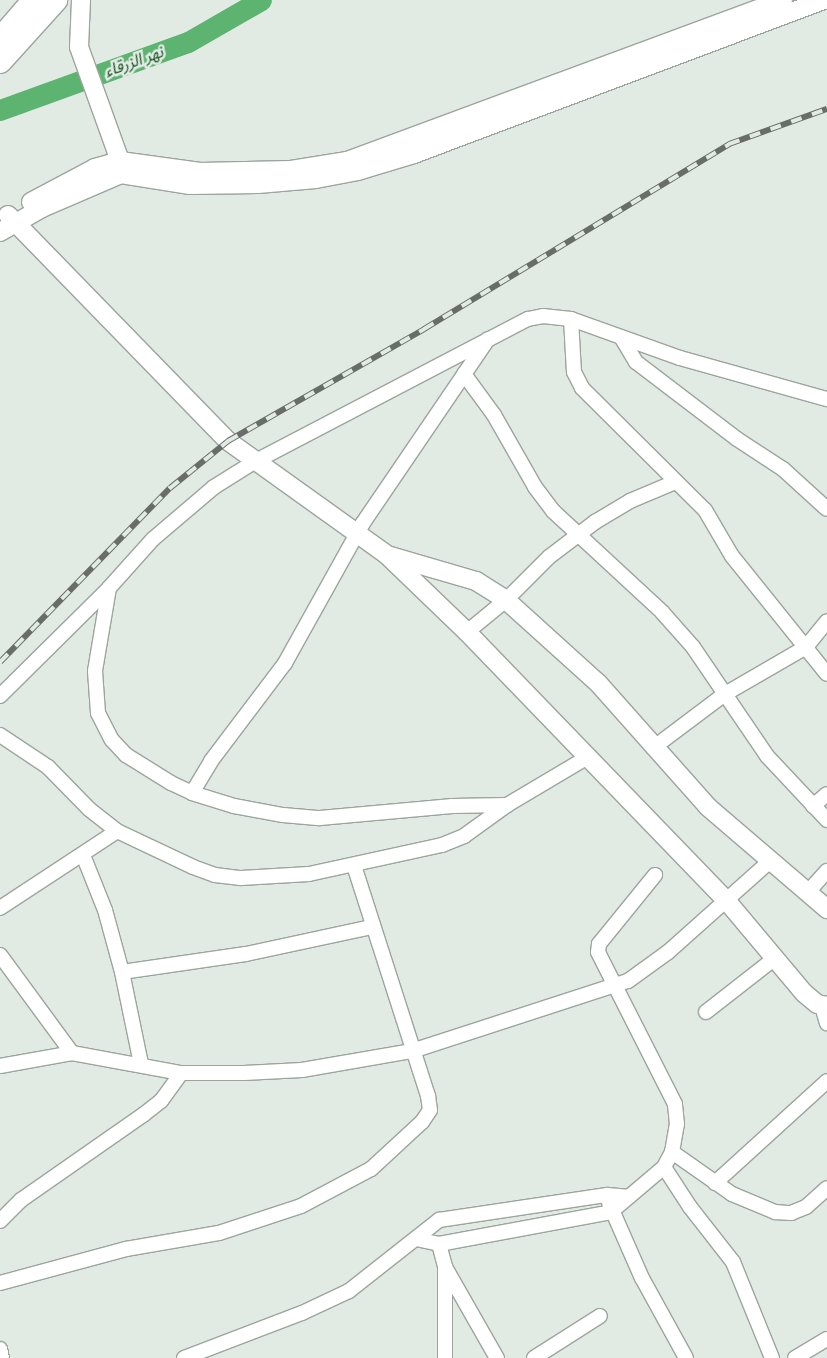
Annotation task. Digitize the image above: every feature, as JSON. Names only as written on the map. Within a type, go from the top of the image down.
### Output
[{"type":"main road","points":[[0,37],[32,0]]},
{"type":"main road","points":[[0,62],[56,0]]},
{"type":"street","points":[[81,0],[79,47],[121,168]]},
{"type":"street","points":[[411,147],[783,0]]},
{"type":"street","points":[[9,221],[95,168],[200,172],[291,170],[348,161],[411,147],[802,4],[823,0]]},
{"type":"street","points":[[9,221],[42,208],[121,168]]},
{"type":"street","points":[[39,246],[36,230],[42,208]]},
{"type":"street","points":[[9,221],[39,246],[219,432],[254,462],[387,555],[467,632],[726,900],[804,993],[824,1006],[827,1023]]},
{"type":"street","points":[[0,239],[18,239],[39,246]]},
{"type":"street","points":[[0,696],[109,588],[154,539],[194,502],[254,462],[488,338],[542,316],[571,319],[701,365],[827,399]]},
{"type":"street","points":[[571,319],[574,372],[582,388],[705,510],[732,556],[827,674]]},
{"type":"street","points":[[192,793],[211,761],[285,663],[356,535],[488,338]]},
{"type":"street","points":[[621,338],[636,362],[737,439],[782,469],[827,509]]},
{"type":"street","points":[[464,374],[494,415],[535,487],[576,535],[662,612],[693,646],[767,756],[827,820]]},
{"type":"street","points":[[467,632],[506,600],[576,535],[630,501],[676,482]]},
{"type":"street","points":[[387,555],[476,581],[506,600],[598,683],[653,748],[708,807],[769,862],[827,909]]},
{"type":"street","points":[[431,598],[431,582],[447,572]]},
{"type":"street","points":[[109,588],[95,672],[98,713],[112,740],[126,755],[192,793],[283,815],[320,818],[452,806],[506,804]]},
{"type":"street","points":[[653,748],[725,694],[806,646],[827,621]]},
{"type":"street","points":[[0,736],[48,767],[89,809],[117,831],[169,858],[215,874],[268,878],[354,866],[464,836],[506,804],[588,757]]},
{"type":"street","points":[[813,806],[827,794]]},
{"type":"street","points":[[0,908],[117,831]]},
{"type":"street","points":[[83,855],[105,910],[122,972],[141,1064]]},
{"type":"street","points":[[0,1066],[72,1053],[141,1064],[181,1073],[302,1070],[412,1051],[616,988],[655,962],[769,862]]},
{"type":"street","points":[[0,1283],[126,1249],[248,1225],[301,1206],[371,1169],[422,1122],[430,1110],[354,866]]},
{"type":"street","points":[[807,893],[827,872]]},
{"type":"street","points":[[416,1239],[440,1244],[611,1212],[664,1167],[672,1152],[676,1124],[675,1104],[599,956],[599,944],[655,875]]},
{"type":"street","points":[[122,972],[246,954],[372,927]]},
{"type":"street","points":[[0,955],[72,1053]]},
{"type":"street","points":[[706,1012],[775,958]]},
{"type":"street","points":[[0,1221],[21,1200],[93,1153],[160,1101],[181,1073]]},
{"type":"street","points":[[715,1183],[827,1081]]},
{"type":"street","points":[[672,1152],[715,1183],[752,1205],[775,1212],[791,1213],[806,1207],[827,1188]]},
{"type":"street","points":[[664,1167],[690,1207],[733,1262],[772,1358]]},
{"type":"street","points":[[184,1358],[334,1299],[367,1279],[439,1220],[607,1195],[628,1197]]},
{"type":"street","points":[[607,1195],[611,1212],[686,1358]]},
{"type":"street","points":[[440,1244],[445,1267],[445,1358]]},
{"type":"street","points":[[445,1267],[496,1358]]},
{"type":"street","points":[[534,1358],[600,1316]]},
{"type":"street","points":[[795,1358],[827,1339]]},
{"type":"street","points":[[0,1349],[2,1358]]},
{"type":"waterway","name":"نهر الزرقاء","points":[[0,110],[188,42],[261,0]]},
{"type":"railway","points":[[0,662],[170,488],[228,441],[424,329],[729,144],[827,109]]}]
